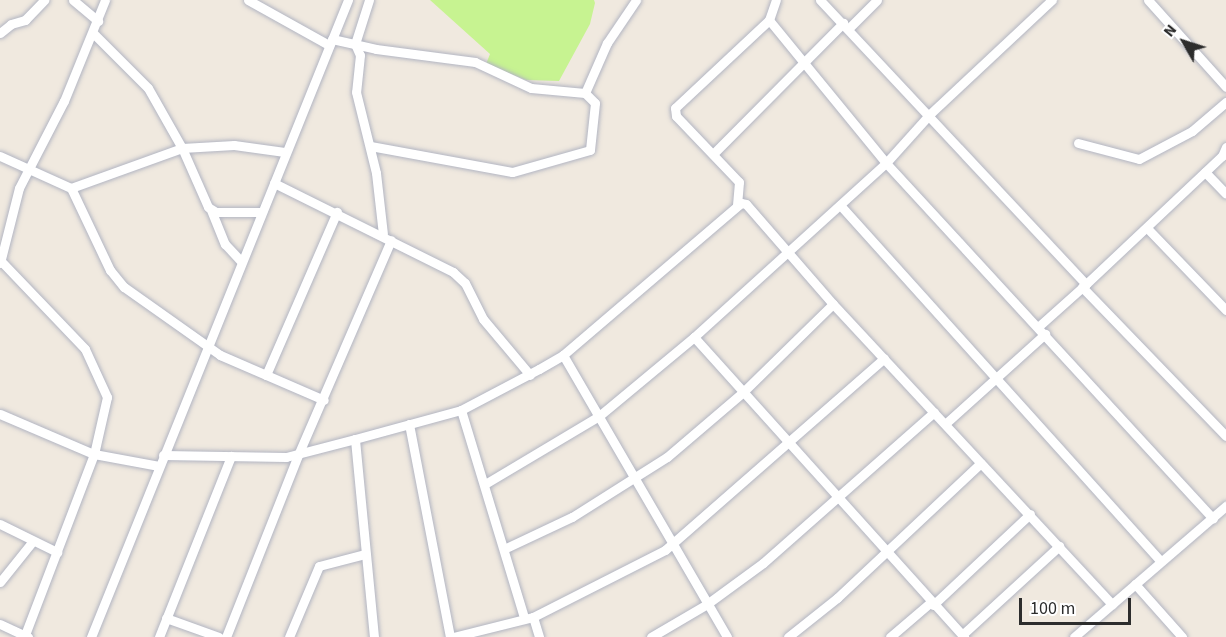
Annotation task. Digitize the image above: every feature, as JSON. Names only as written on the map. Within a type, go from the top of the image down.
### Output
[{"type":"street","points":[[0,33],[11,24],[25,20],[44,0]]},
{"type":"street","points":[[73,0],[98,21]]},
{"type":"street","points":[[0,624],[25,636],[94,454],[106,389],[85,349],[0,261],[19,188],[32,170],[94,34],[105,0]]},
{"type":"street","points":[[248,0],[330,42],[475,62],[531,88],[585,93],[595,103],[590,150],[520,170],[441,161],[370,146]]},
{"type":"street","points":[[91,637],[206,347],[348,0]]},
{"type":"street","points":[[226,637],[298,455],[324,400],[387,237],[370,146],[356,99],[360,55],[355,44],[369,0]]},
{"type":"street","points":[[585,93],[607,43],[636,0]]},
{"type":"street","points":[[738,205],[739,182],[676,116],[676,105],[769,20],[776,0]]},
{"type":"street","points":[[713,154],[805,61],[877,0]]},
{"type":"street","points":[[484,484],[599,416],[694,338],[886,163],[930,114],[1053,0]]},
{"type":"street","points":[[1148,0],[1226,87]]},
{"type":"street","points":[[824,1],[930,114],[1084,286],[1226,436]]},
{"type":"street","points":[[769,20],[805,61],[886,163],[1213,518]]},
{"type":"street","points":[[94,34],[148,88],[182,148],[193,178],[211,210],[225,244],[241,261]]},
{"type":"street","points":[[1078,143],[1139,159],[1192,131],[1226,102]]},
{"type":"street","points":[[71,188],[182,148],[234,145],[285,152]]},
{"type":"street","points":[[945,424],[995,379],[1084,286],[1147,228],[1226,147]]},
{"type":"street","points":[[0,156],[71,188],[114,276],[206,347],[324,400]]},
{"type":"street","points":[[1204,172],[1226,194]]},
{"type":"street","points":[[274,183],[337,212],[457,274],[483,319],[530,375]]},
{"type":"street","points":[[163,455],[298,455],[461,410],[530,375],[563,355],[738,205],[746,204],[833,304],[1112,604]]},
{"type":"street","points":[[840,205],[1161,561]]},
{"type":"street","points":[[211,210],[261,212]]},
{"type":"street","points":[[266,375],[337,212]]},
{"type":"street","points":[[1147,228],[1226,309]]},
{"type":"street","points":[[506,548],[635,480],[742,393],[833,304]]},
{"type":"street","points":[[694,338],[963,636],[1059,546]]},
{"type":"street","points":[[563,355],[727,637]]},
{"type":"street","points":[[409,424],[452,637],[529,618],[673,544],[791,443],[884,358]]},
{"type":"street","points":[[461,410],[529,618],[539,637]]},
{"type":"street","points":[[651,637],[707,604],[763,563],[934,412]]},
{"type":"street","points":[[0,414],[94,454],[159,466]]},
{"type":"street","points":[[355,439],[374,637]]},
{"type":"street","points":[[159,637],[231,456]]},
{"type":"street","points":[[788,637],[886,552],[981,463]]},
{"type":"street","points":[[1075,636],[1226,506]]},
{"type":"street","points":[[890,637],[932,604],[1030,514]]},
{"type":"street","points":[[0,524],[32,542],[57,552]]},
{"type":"street","points":[[0,582],[32,542]]},
{"type":"street","points":[[289,637],[319,566],[365,554]]},
{"type":"street","points":[[1135,584],[1182,637]]},
{"type":"street","points":[[166,618],[219,637]]},
{"type":"green space","points":[[430,0],[594,0],[595,3],[590,24],[559,81],[526,80],[486,64],[490,54]]}]
